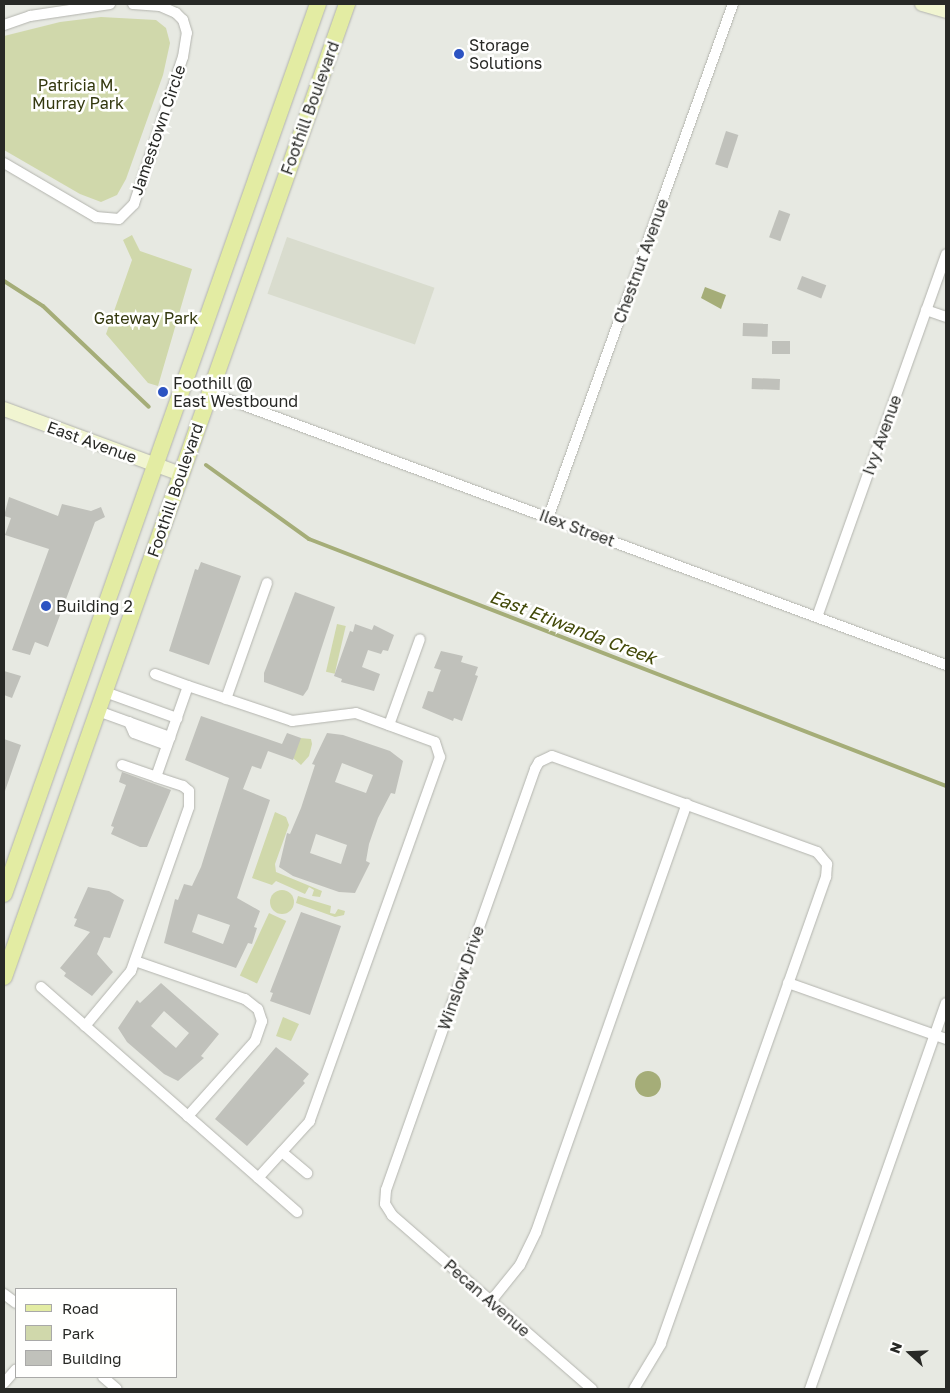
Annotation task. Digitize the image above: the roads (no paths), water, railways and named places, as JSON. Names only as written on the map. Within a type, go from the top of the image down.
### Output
[{"type":"main road","name":"Foothill Boulevard","points":[[4,894],[318,4]]},
{"type":"main road","name":"Foothill Boulevard","points":[[4,977],[105,692],[208,392],[347,4]]},
{"type":"main road","points":[[922,4],[946,11]]},
{"type":"main road","name":"East Avenue","points":[[4,409],[181,474]]},
{"type":"street","points":[[4,25],[30,16],[110,4]]},
{"type":"street","name":"Jamestown Circle","points":[[4,163],[96,217],[119,219],[134,204],[183,57],[188,33],[183,20],[176,13],[160,6],[133,4]]},
{"type":"street","name":"Chestnut Avenue","points":[[548,518],[734,4]]},
{"type":"street","name":"Ivy Avenue","points":[[817,617],[946,254]]},
{"type":"street","points":[[926,310],[946,317]]},
{"type":"street","name":"Ilex Street","points":[[208,392],[946,665]]},
{"type":"street","points":[[226,699],[267,583]]},
{"type":"street","points":[[389,725],[420,639]]},
{"type":"street","points":[[155,674],[292,721],[356,713],[434,742],[440,757],[310,1121],[258,1178]]},
{"type":"street","points":[[156,777],[188,686]]},
{"type":"street","points":[[105,692],[177,718]]},
{"type":"street","points":[[98,711],[129,722],[169,741]]},
{"type":"street","name":"Winslow Drive","points":[[385,1204],[386,1190],[531,778],[539,762],[545,757],[560,756],[687,804]]},
{"type":"street","points":[[85,1026],[131,971],[190,798],[182,786],[122,765]]},
{"type":"street","points":[[491,1301],[520,1265],[536,1232],[687,804],[816,852],[827,864],[826,877],[661,1344],[634,1389]]},
{"type":"street","points":[[135,961],[245,999],[258,1009],[262,1021],[255,1041],[188,1116]]},
{"type":"street","points":[[788,983],[946,1040]]},
{"type":"street","points":[[42,987],[297,1212]]},
{"type":"street","points":[[810,1389],[946,1003]]},
{"type":"street","points":[[282,1152],[307,1173]]},
{"type":"street","name":"Pecan Avenue","points":[[385,1204],[392,1215],[592,1389]]},
{"type":"street","points":[[4,1294],[15,1302]]},
{"type":"street","points":[[4,1383],[15,1370]]},
{"type":"street","points":[[104,1378],[117,1389]]},
{"type":"waterway","name":"East Etiwanda Creek","points":[[4,281],[43,306],[149,407]]},
{"type":"waterway","name":"East Etiwanda Creek","points":[[206,465],[309,539],[946,786]]},
{"type":"place","name":"Storage Solutions","points":[[459,54]]},
{"type":"place","name":"Foothill @ East Westbound","points":[[163,392]]},
{"type":"place","name":"Building 2","points":[[46,606]]},
{"type":"park label","name":"Patricia M. Murray Park","points":[[78,94]]},
{"type":"park label","name":"Gateway Park","points":[[146,318]]}]
